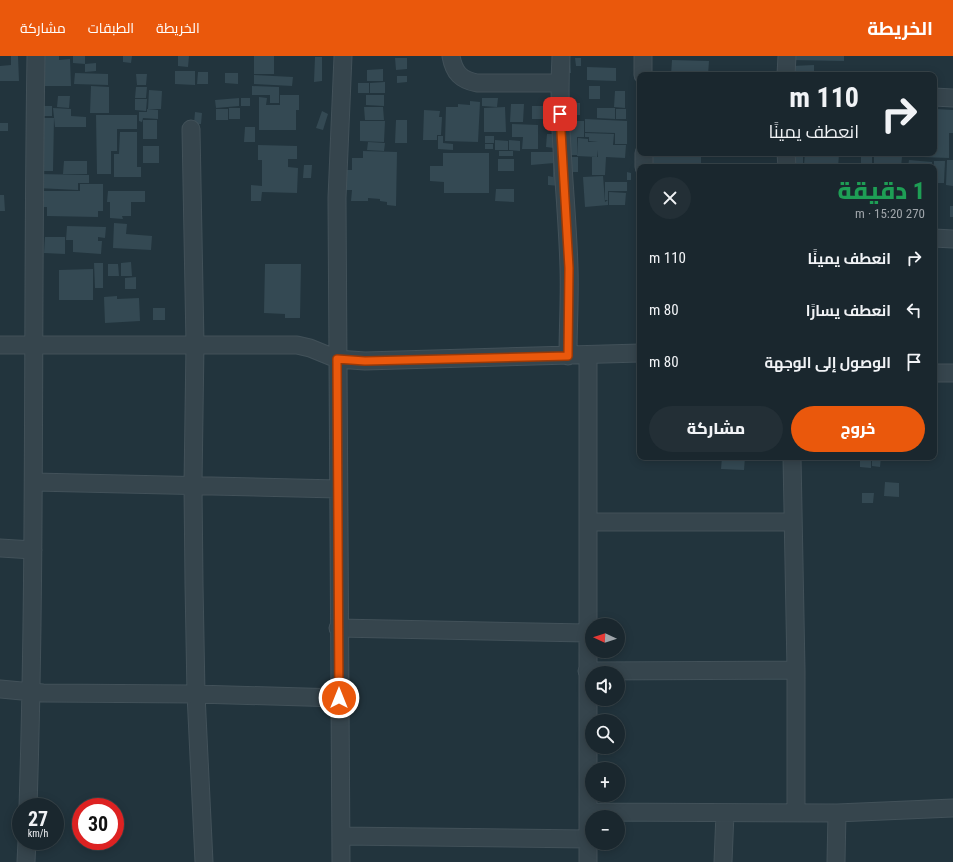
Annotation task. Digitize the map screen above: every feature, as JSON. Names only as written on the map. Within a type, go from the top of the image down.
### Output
[{"type":"street","points":[[28,798],[32,693],[36,56]]},
{"type":"street","points":[[341,862],[338,628],[337,198],[343,56]]},
{"type":"street","points":[[451,56],[458,76],[466,81],[477,83],[560,83]]},
{"type":"street","points":[[561,56],[561,145],[569,268],[568,356]]},
{"type":"street","points":[[643,56],[644,72]]},
{"type":"street","points":[[786,72],[787,56]]},
{"type":"street","points":[[937,98],[953,98]]},
{"type":"street","points":[[191,129],[195,344],[193,485],[196,694],[204,862]]},
{"type":"street","points":[[937,238],[953,239]]},
{"type":"street","points":[[0,345],[297,345],[310,348],[337,359],[365,361],[637,353]]},
{"type":"street","points":[[587,618],[588,355]]},
{"type":"street","points":[[937,373],[953,373]]},
{"type":"street","points":[[792,460],[796,670],[796,813]]},
{"type":"street","points":[[34,482],[338,489]]},
{"type":"street","points":[[588,522],[793,522]]},
{"type":"street","points":[[0,548],[33,550]]},
{"type":"street","points":[[338,628],[585,633]]},
{"type":"street","points":[[625,671],[796,670]]},
{"type":"street","points":[[0,689],[32,693],[196,694],[339,698]]},
{"type":"street","points":[[587,706],[588,810]]},
{"type":"street","points":[[625,812],[837,813],[953,808]]},
{"type":"street","points":[[723,862],[725,813]]},
{"type":"street","points":[[836,862],[837,813]]},
{"type":"street","points":[[341,836],[585,839]]},
{"type":"street","points":[[26,862],[27,850]]},
{"type":"street","points":[[588,850],[588,862]]},
{"type":"building","points":[[11,56],[18,56],[19,81],[0,81],[0,66],[11,65]]},
{"type":"building","points":[[43,56],[59,56],[59,60],[70,59],[71,86],[43,86]]},
{"type":"building","points":[[73,56],[85,56],[85,64],[73,63]]},
{"type":"building","points":[[123,56],[132,56],[131,63],[123,62]]},
{"type":"building","points":[[178,56],[189,56],[188,67],[178,66]]},
{"type":"building","points":[[254,56],[274,56],[274,74],[254,74]]},
{"type":"building","points":[[563,56],[570,56],[571,73],[563,73]]},
{"type":"building","points":[[790,56],[844,56],[844,61],[790,60]]},
{"type":"building","points":[[315,57],[322,57],[322,81],[314,82]]},
{"type":"building","points":[[395,58],[407,58],[407,69],[396,70]]},
{"type":"building","points":[[575,58],[581,58],[581,66],[576,66]]},
{"type":"building","points":[[672,60],[709,61],[708,72],[671,72]]},
{"type":"building","points":[[96,63],[96,71],[85,72],[85,64]]},
{"type":"building","points":[[814,65],[814,72],[793,72],[792,66]]},
{"type":"building","points":[[587,67],[616,68],[616,81],[587,80]]},
{"type":"building","points":[[383,69],[383,81],[367,81],[367,70]]},
{"type":"building","points":[[175,71],[195,71],[195,85],[175,84]]},
{"type":"building","points":[[198,72],[208,72],[208,84],[197,84]]},
{"type":"building","points":[[75,73],[108,74],[108,85],[74,84]]},
{"type":"building","points":[[225,73],[238,73],[238,84],[225,83]]},
{"type":"building","points":[[136,74],[147,74],[146,85],[137,85]]},
{"type":"building","points":[[254,75],[293,77],[292,86],[254,84]]},
{"type":"building","points":[[397,76],[407,76],[407,82],[397,83]]},
{"type":"building","points":[[385,82],[385,93],[370,93],[370,83]]},
{"type":"building","points":[[358,83],[369,83],[369,93],[358,93]]},
{"type":"building","points":[[91,86],[109,87],[109,113],[90,113]]},
{"type":"building","points":[[252,86],[279,87],[279,103],[270,103],[270,95],[252,95]]},
{"type":"building","points":[[589,86],[600,86],[600,99],[589,99]]},
{"type":"building","points":[[136,87],[147,87],[146,98],[135,98]]},
{"type":"building","points":[[149,90],[162,91],[161,109],[148,109]]},
{"type":"building","points":[[615,91],[625,91],[625,108],[614,107]]},
{"type":"building","points":[[280,95],[299,95],[299,110],[296,110],[296,130],[259,130],[259,97],[267,98],[266,105],[280,105]]},
{"type":"building","points":[[366,95],[384,95],[384,106],[366,105]]},
{"type":"building","points":[[58,96],[70,96],[69,108],[57,107]]},
{"type":"building","points":[[239,98],[239,106],[216,108],[215,100]]},
{"type":"building","points":[[241,98],[250,98],[250,106],[241,106]]},
{"type":"building","points":[[482,98],[498,98],[497,107],[482,106]]},
{"type":"building","points":[[135,99],[147,99],[146,111],[135,110]]},
{"type":"building","points":[[470,101],[480,102],[478,142],[445,141],[446,107],[458,107],[458,104],[470,105]]},
{"type":"building","points":[[568,103],[580,103],[580,115],[568,115]]},
{"type":"building","points":[[511,104],[524,104],[523,122],[510,122]]},
{"type":"building","points":[[41,106],[52,106],[52,116],[41,116]]},
{"type":"building","points":[[532,106],[546,106],[546,119],[532,119]]},
{"type":"building","points":[[364,107],[383,107],[384,120],[365,120]]},
{"type":"building","points":[[505,107],[506,132],[484,132],[484,108]]},
{"type":"building","points":[[53,108],[71,109],[71,116],[86,117],[86,127],[55,127]]},
{"type":"building","points":[[229,108],[240,108],[240,119],[229,119]]},
{"type":"building","points":[[597,108],[615,108],[615,119],[597,118]]},
{"type":"building","points":[[147,109],[158,110],[158,119],[143,118],[142,122],[139,121],[139,112],[147,112]]},
{"type":"building","points":[[216,109],[228,109],[228,120],[216,120]]},
{"type":"building","points":[[616,109],[626,109],[626,119],[616,119]]},
{"type":"building","points":[[937,109],[953,110],[953,133],[949,133],[949,158],[923,157],[937,156]]},
{"type":"building","points":[[424,110],[440,111],[439,117],[442,117],[441,135],[437,135],[437,140],[423,140]]},
{"type":"building","points":[[322,111],[328,114],[323,130],[316,128]]},
{"type":"building","points":[[195,112],[202,113],[201,124],[194,124]]},
{"type":"building","points":[[96,115],[137,115],[137,129],[117,129],[117,151],[111,151],[111,174],[97,174]]},
{"type":"building","points":[[38,118],[54,118],[53,171],[38,171]]},
{"type":"building","points":[[585,119],[627,121],[627,144],[615,144],[615,133],[585,132]]},
{"type":"building","points":[[143,120],[157,120],[157,139],[143,139]]},
{"type":"building","points":[[396,120],[407,120],[407,143],[395,143]]},
{"type":"building","points":[[360,121],[385,121],[384,142],[360,141]]},
{"type":"building","points":[[563,121],[584,121],[584,137],[577,137],[577,155],[562,155]]},
{"type":"building","points":[[0,123],[8,123],[8,131],[0,131]]},
{"type":"building","points":[[512,124],[538,125],[538,149],[522,149],[523,137],[512,137]]},
{"type":"building","points":[[245,127],[255,127],[255,142],[244,142]]},
{"type":"building","points":[[120,132],[137,132],[137,167],[141,167],[141,177],[114,177],[114,154],[119,154]]},
{"type":"building","points":[[585,133],[614,134],[613,145],[626,145],[625,158],[606,157],[605,175],[592,175],[592,157],[597,157],[577,156],[578,138],[588,139],[588,142],[598,142],[589,141],[589,137],[585,137]]},
{"type":"building","points":[[547,134],[554,134],[554,148],[546,147]]},
{"type":"building","points":[[438,136],[443,136],[443,143],[453,144],[453,150],[438,149]]},
{"type":"building","points":[[485,136],[494,136],[494,143],[485,143]]},
{"type":"building","points":[[495,140],[508,141],[508,150],[495,150]]},
{"type":"building","points":[[509,140],[520,141],[520,151],[509,150]]},
{"type":"building","points":[[368,142],[385,143],[384,151],[367,150]]},
{"type":"building","points":[[485,144],[493,144],[493,149],[485,149]]},
{"type":"building","points":[[258,145],[297,146],[297,159],[288,159],[288,167],[298,168],[297,193],[262,192],[261,201],[251,201],[251,185],[262,186],[262,160],[258,160]]},
{"type":"building","points":[[143,146],[159,146],[159,163],[143,163]]},
{"type":"building","points":[[363,151],[397,152],[396,206],[387,205],[387,202],[380,201],[380,199],[368,198],[368,201],[351,201],[352,190],[338,190],[342,170],[352,170],[352,158],[363,158]]},
{"type":"building","points":[[499,151],[513,151],[513,156],[499,156]]},
{"type":"building","points":[[531,152],[554,152],[554,163],[531,165]]},
{"type":"building","points":[[443,153],[489,153],[489,193],[444,193],[444,182],[430,181],[430,166],[443,166]]},
{"type":"building","points":[[649,156],[701,156],[701,164],[649,164]]},
{"type":"building","points":[[792,156],[803,156],[803,164],[792,163]]},
{"type":"building","points":[[805,156],[839,156],[838,164],[804,164]]},
{"type":"building","points":[[861,156],[872,156],[872,164],[861,164]]},
{"type":"building","points":[[874,156],[902,157],[901,164],[874,164]]},
{"type":"building","points":[[568,157],[578,157],[578,172],[565,172]]},
{"type":"building","points":[[498,159],[514,159],[514,171],[498,171]]},
{"type":"building","points":[[909,160],[932,162],[932,164],[908,164]]},
{"type":"building","points":[[947,160],[953,160],[953,186],[946,185]]},
{"type":"building","points":[[64,161],[87,161],[87,174],[63,174]]},
{"type":"building","points":[[934,161],[945,161],[944,183],[937,183],[937,164],[934,164]]},
{"type":"building","points":[[553,163],[561,163],[560,186],[548,185],[548,176],[553,177]]},
{"type":"building","points":[[304,165],[312,165],[311,178],[303,178]]},
{"type":"building","points":[[627,172],[631,173],[631,180],[627,180]]},
{"type":"building","points":[[38,174],[89,175],[89,183],[78,183],[78,190],[37,188]]},
{"type":"building","points":[[603,176],[605,202],[608,200],[608,205],[585,207],[583,177]]},
{"type":"building","points":[[605,182],[627,182],[627,191],[608,191],[608,200],[605,200]]},
{"type":"building","points":[[80,184],[103,184],[103,211],[98,211],[98,217],[47,216],[47,207],[38,207],[38,191],[80,191]]},
{"type":"building","points":[[496,189],[514,189],[514,202],[495,201]]},
{"type":"building","points":[[108,191],[145,191],[145,202],[131,202],[131,216],[122,216],[123,219],[110,218],[110,202],[107,202]]},
{"type":"building","points":[[609,192],[626,193],[625,205],[609,205]]},
{"type":"building","points":[[0,195],[4,195],[5,211],[0,211]]},
{"type":"building","points":[[950,206],[953,206],[953,217],[950,217]]},
{"type":"building","points":[[114,223],[127,224],[126,234],[152,236],[151,250],[113,248]]},
{"type":"building","points":[[67,226],[106,227],[105,238],[98,237],[98,241],[102,241],[101,254],[73,252],[73,240],[66,240]]},
{"type":"building","points":[[45,237],[65,237],[65,254],[44,253]]},
{"type":"building","points":[[131,262],[132,276],[121,276],[121,263]]},
{"type":"building","points":[[94,263],[103,263],[103,288],[95,288]]},
{"type":"building","points":[[108,264],[118,264],[119,276],[108,276]]},
{"type":"building","points":[[265,264],[301,264],[300,318],[285,318],[285,314],[264,313]]},
{"type":"building","points":[[93,269],[93,300],[59,300],[59,270]]},
{"type":"building","points":[[136,277],[136,289],[125,289],[125,278]]},
{"type":"building","points":[[117,296],[117,299],[139,298],[140,321],[105,323],[104,297]]},
{"type":"building","points":[[153,308],[165,308],[165,320],[153,320]]},
{"type":"building","points":[[722,460],[745,460],[744,470],[721,469]]},
{"type":"building","points":[[860,460],[871,460],[871,468],[860,467]]},
{"type":"building","points":[[872,460],[881,460],[880,467],[872,466]]},
{"type":"building","points":[[885,482],[899,483],[899,497],[884,496]]},
{"type":"building","points":[[862,493],[874,493],[873,503],[862,503]]},
{"type":"route","points":[[339,698],[337,359],[365,361],[568,356],[569,268],[560,114]]}]
